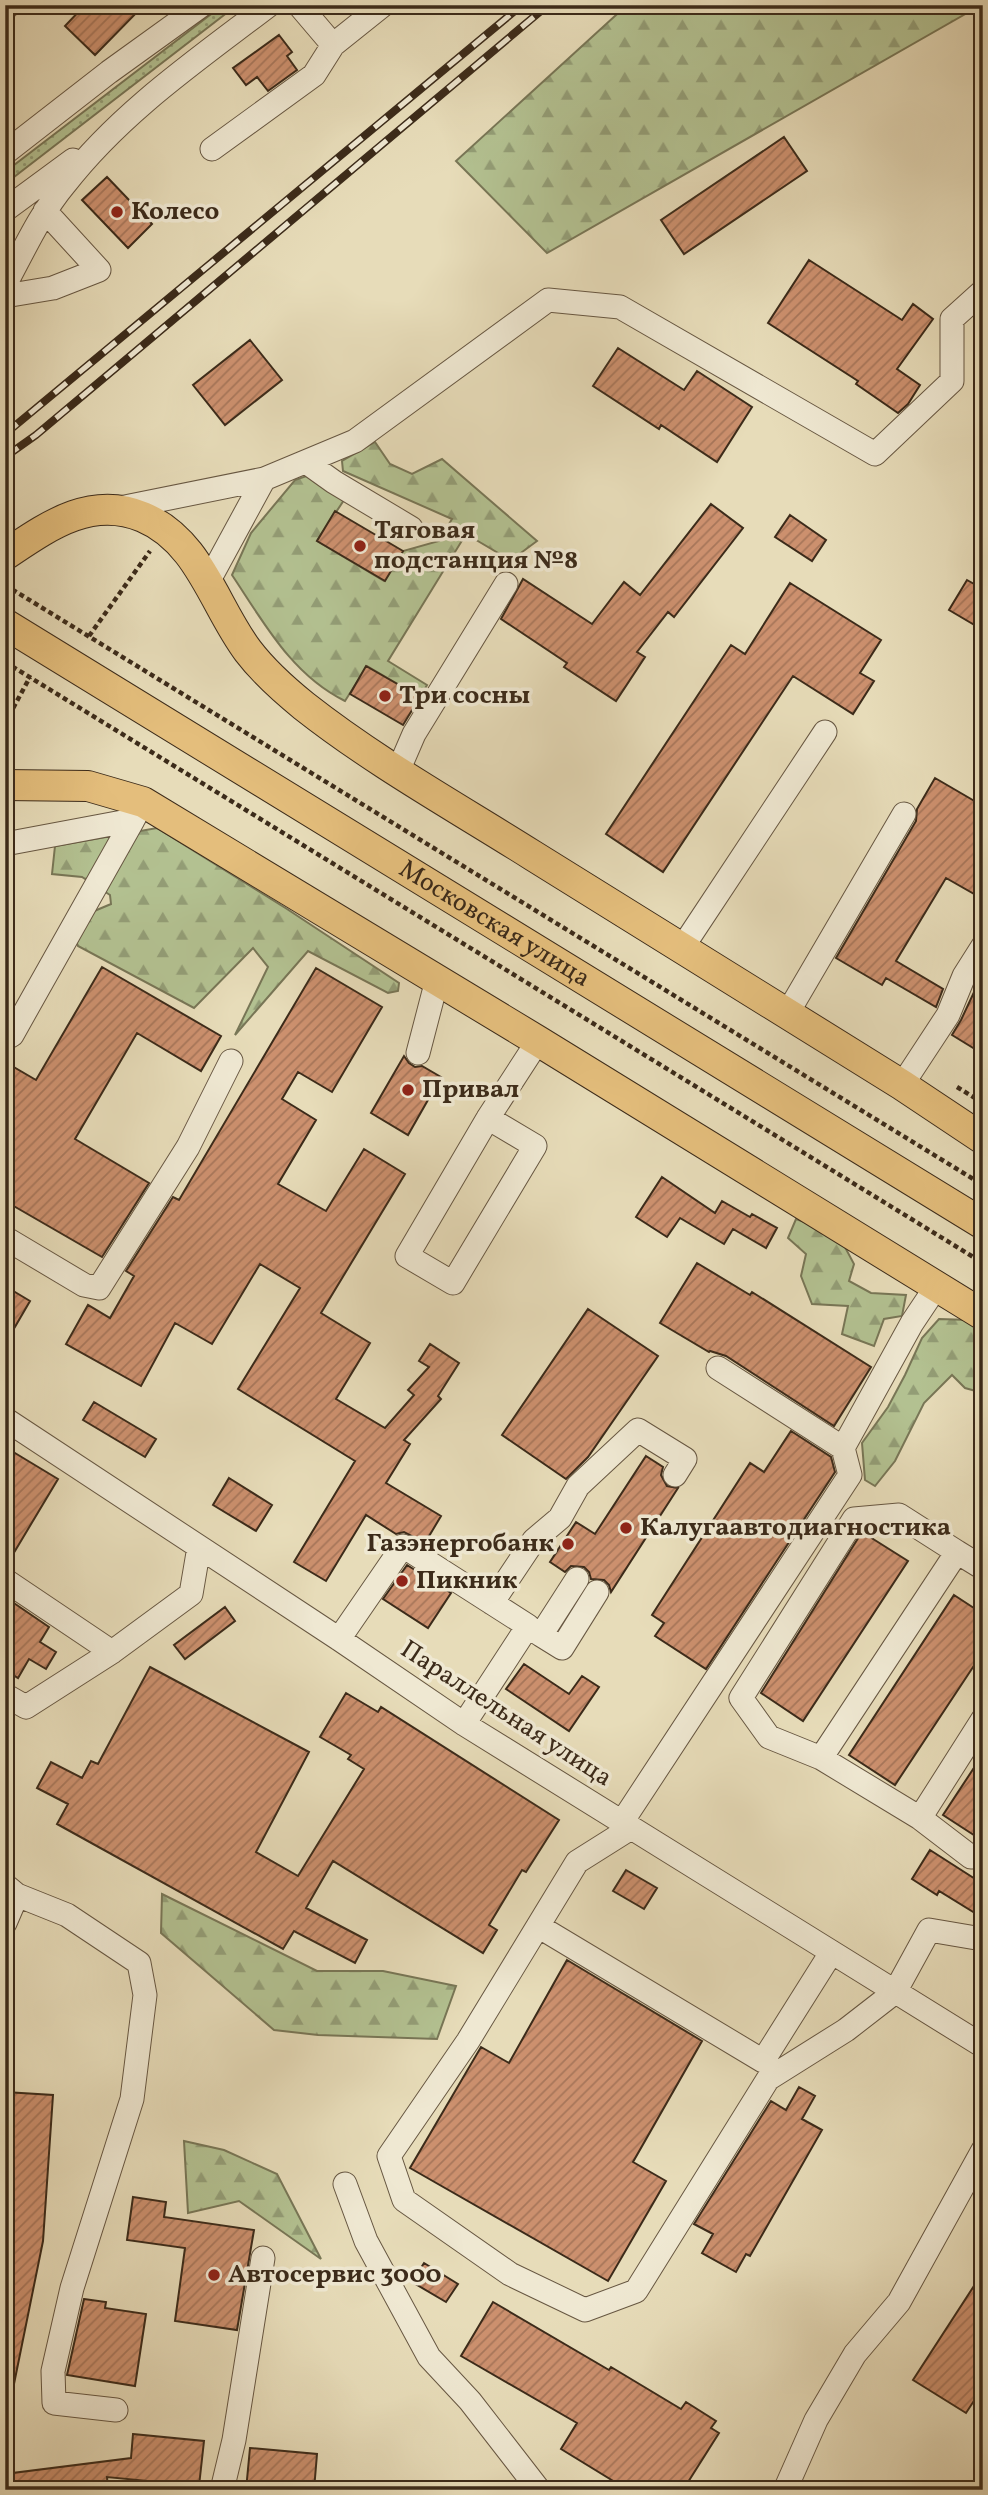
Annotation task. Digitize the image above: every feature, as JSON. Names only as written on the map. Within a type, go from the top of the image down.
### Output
[{"type":"main road","points":[[5,555],[51,524],[82,512],[112,510],[143,517],[167,531],[189,553],[246,649],[273,680],[306,708],[398,771],[902,1085],[983,1139]]},
{"type":"main road","name":"Московская улица","points":[[5,624],[983,1224]]},
{"type":"main road","points":[[5,785],[88,786],[138,811],[438,980],[983,1315]]},
{"type":"street","points":[[5,153],[109,72],[202,5]]},
{"type":"street","points":[[5,210],[104,138],[162,88],[268,5]]},
{"type":"street","points":[[299,5],[333,45]]},
{"type":"street","points":[[212,149],[314,75],[333,45],[383,5]]},
{"type":"street","points":[[5,285],[45,211],[64,184],[104,138]]},
{"type":"street","points":[[5,296],[53,288],[99,270],[45,211]]},
{"type":"street","points":[[112,510],[264,479],[355,441],[548,300],[620,307],[875,454],[952,381],[951,319],[983,291]]},
{"type":"street","points":[[306,462],[411,528]]},
{"type":"street","points":[[208,582],[264,479]]},
{"type":"street","points":[[398,771],[414,734],[506,584]]},
{"type":"street","points":[[682,948],[825,733]]},
{"type":"street","points":[[5,844],[138,811]]},
{"type":"street","points":[[5,1039],[12,1035],[138,811]]},
{"type":"street","points":[[787,1014],[904,814]]},
{"type":"street","points":[[902,1085],[948,1014],[964,976],[983,946]]},
{"type":"street","points":[[418,1052],[438,980]]},
{"type":"street","points":[[488,1118],[535,1146],[453,1283],[407,1256],[488,1118],[538,1041]]},
{"type":"street","points":[[5,1238],[84,1285],[99,1288],[188,1147],[230,1061]]},
{"type":"street","points":[[843,1448],[912,1323],[936,1287]]},
{"type":"street","points":[[718,1368],[843,1448],[850,1475],[627,1825],[577,1862],[468,2042],[389,2156],[404,2200],[510,2274],[585,2310],[636,2291],[768,2079],[846,2030],[895,1992],[929,1930],[982,1939]]},
{"type":"street","name":"Параллельная улица","points":[[5,1419],[464,1724],[983,2046]]},
{"type":"street","points":[[492,1603],[534,1540],[560,1518],[578,1486],[638,1430],[660,1454],[685,1459],[675,1475]]},
{"type":"street","points":[[971,1857],[920,1818],[821,1758],[769,1737],[741,1698],[854,1519],[899,1515],[983,1569]]},
{"type":"street","points":[[339,1639],[403,1546],[562,1647],[597,1592]]},
{"type":"street","points":[[5,1695],[26,1707],[112,1652],[191,1594],[199,1547]]},
{"type":"street","points":[[821,1758],[957,1552]]},
{"type":"street","points":[[464,1724],[534,1630],[577,1579]]},
{"type":"street","points":[[5,1580],[112,1652]]},
{"type":"street","points":[[920,1818],[983,1719]]},
{"type":"street","points":[[5,1923],[11,1890],[67,1915],[139,1964],[145,1995],[132,2099],[72,2287],[53,2371],[54,2403],[116,2410]]},
{"type":"street","points":[[538,1926],[763,2061],[831,1953]]},
{"type":"street","points":[[785,2490],[822,2409],[855,2354],[899,2302],[983,2150]]},
{"type":"street","points":[[345,2184],[366,2241],[429,2357],[470,2401],[539,2490]]},
{"type":"street","points":[[222,2490],[234,2440],[263,2258]]},
{"type":"path","points":[[89,636],[155,545]]},
{"type":"path","points":[[5,585],[983,1185]]},
{"type":"path","points":[[5,662],[983,1263]]},
{"type":"path","points":[[5,723],[27,676]]},
{"type":"green space","points":[[223,5],[237,5],[5,184],[5,172]]},
{"type":"green space","points":[[627,5],[981,5],[547,253],[456,161]]},
{"type":"green space","points":[[375,442],[390,464],[412,474],[442,459],[537,541],[514,558],[505,557],[466,534],[388,661],[427,685],[420,697],[367,666],[345,701],[309,677],[294,662],[232,575],[251,533],[295,480],[312,474],[346,497],[317,541],[384,581],[403,551],[439,541],[452,519],[343,471],[342,461]]},
{"type":"green space","points":[[157,828],[399,983],[398,991],[388,993],[308,951],[235,1035],[268,967],[253,948],[194,1008],[78,946],[68,922],[111,904],[110,895],[82,877],[52,874],[55,846]]},
{"type":"green space","points":[[796,1219],[838,1234],[854,1264],[849,1281],[871,1293],[906,1295],[902,1316],[884,1319],[874,1346],[842,1334],[848,1306],[812,1304],[801,1276],[806,1254],[788,1238]]},
{"type":"green space","points":[[939,1319],[970,1320],[983,1341],[983,1393],[965,1388],[952,1375],[924,1403],[895,1461],[875,1486],[865,1480],[862,1443],[888,1407],[922,1338]]},
{"type":"green space","points":[[162,1894],[317,1971],[383,1971],[456,1986],[437,2039],[318,2035],[274,2030],[161,1933]]},
{"type":"green space","points":[[184,2141],[224,2150],[277,2174],[321,2259],[239,2201],[188,2213]]},
{"type":"building","points":[[85,5],[144,5],[95,55],[65,26]]},
{"type":"building","points":[[279,35],[292,52],[287,56],[297,70],[268,91],[257,77],[246,85],[233,68]]},
{"type":"building","points":[[784,137],[807,171],[684,254],[661,220]]},
{"type":"building","name":"Колесо","points":[[107,177],[152,224],[128,248],[82,200]]},
{"type":"building","points":[[809,260],[902,320],[913,304],[933,319],[897,369],[920,385],[908,404],[898,413],[856,384],[858,381],[768,323]]},
{"type":"building","points":[[250,340],[282,380],[225,425],[193,385]]},
{"type":"building","points":[[618,348],[684,390],[697,371],[752,407],[717,462],[661,425],[659,429],[593,386]]},
{"type":"building","points":[[711,504],[743,528],[674,617],[668,612],[637,652],[645,657],[616,701],[564,667],[567,663],[501,619],[523,579],[592,624],[624,582],[640,595]]},
{"type":"building","name":"Тяговая подстанция №8","points":[[335,511],[403,551],[385,581],[317,541]]},
{"type":"building","points":[[790,515],[826,540],[812,561],[775,537]]},
{"type":"building","points":[[967,580],[983,589],[983,630],[949,610]]},
{"type":"building","points":[[790,583],[881,640],[860,673],[874,681],[853,714],[793,676],[663,872],[606,834],[731,645],[745,654]]},
{"type":"building","name":"Три сосны","points":[[366,666],[420,697],[403,725],[350,694]]},
{"type":"building","points":[[935,778],[983,806],[983,899],[946,878],[896,961],[943,989],[936,1007],[886,978],[882,985],[836,958],[916,821],[917,809]]},
{"type":"building","points":[[102,967],[221,1036],[201,1071],[137,1033],[75,1139],[149,1183],[102,1257],[5,1201],[5,1062],[36,1080]]},
{"type":"building","points":[[316,968],[382,1007],[332,1092],[298,1072],[282,1099],[316,1120],[278,1184],[326,1211],[364,1149],[405,1174],[321,1313],[370,1343],[336,1399],[385,1428],[414,1395],[408,1390],[429,1367],[419,1361],[430,1344],[459,1363],[438,1396],[441,1399],[404,1440],[410,1444],[386,1483],[441,1516],[425,1543],[404,1532],[396,1534],[366,1515],[326,1581],[294,1562],[355,1461],[238,1389],[300,1288],[260,1264],[212,1344],[175,1323],[141,1386],[66,1344],[88,1305],[110,1318],[134,1276],[126,1271],[173,1197],[179,1200]]},
{"type":"building","points":[[983,973],[983,1054],[952,1035]]},
{"type":"building","points":[[404,1056],[415,1067],[422,1066],[441,1077],[408,1135],[371,1113]]},
{"type":"building","points":[[662,1177],[715,1213],[722,1201],[777,1228],[766,1248],[733,1229],[724,1244],[680,1218],[667,1237],[636,1217]]},
{"type":"building","points":[[697,1263],[750,1295],[752,1292],[871,1367],[834,1426],[726,1356],[709,1352],[660,1323]]},
{"type":"building","points":[[5,1286],[30,1301],[5,1344]]},
{"type":"building","points":[[588,1309],[658,1356],[588,1457],[566,1479],[502,1435]]},
{"type":"building","points":[[94,1402],[156,1439],[145,1457],[83,1420]]},
{"type":"building","points":[[791,1431],[831,1457],[835,1472],[706,1669],[655,1636],[664,1623],[652,1615],[750,1463],[764,1472]]},
{"type":"building","points":[[5,1447],[58,1479],[6,1566],[5,1566]]},
{"type":"building","name":"Калугаавтодиагностика","points":[[646,1456],[663,1467],[661,1475],[667,1486],[678,1488],[611,1592],[604,1580],[591,1579],[584,1567],[571,1566],[565,1572],[550,1562],[576,1522],[595,1534]]},
{"type":"building","points":[[229,1478],[272,1505],[256,1531],[213,1505]]},
{"type":"building","points":[[862,1532],[908,1561],[803,1721],[761,1693]]},
{"type":"building","points":[[407,1565],[451,1593],[428,1628],[383,1599]]},
{"type":"building","points":[[954,1595],[983,1614],[983,1652],[895,1785],[849,1755]]},
{"type":"building","points":[[5,1597],[49,1627],[40,1642],[56,1652],[46,1669],[29,1659],[18,1678],[5,1670]]},
{"type":"building","points":[[225,1607],[235,1621],[185,1659],[174,1645]]},
{"type":"building","points":[[524,1664],[569,1694],[582,1676],[599,1687],[569,1731],[506,1689]]},
{"type":"building","points":[[150,1667],[309,1752],[256,1852],[298,1876],[364,1769],[348,1759],[351,1755],[320,1737],[346,1693],[378,1712],[381,1707],[559,1820],[526,1872],[522,1870],[489,1925],[497,1930],[483,1953],[333,1861],[306,1908],[367,1940],[355,1963],[294,1931],[283,1949],[57,1824],[68,1804],[37,1788],[51,1762],[82,1778],[91,1761],[98,1764]]},
{"type":"building","points":[[983,1754],[983,1841],[943,1815]]},
{"type":"building","points":[[930,1850],[983,1884],[983,1918],[939,1891],[937,1895],[912,1879]]},
{"type":"building","points":[[626,1870],[657,1888],[644,1909],[613,1891]]},
{"type":"building","points":[[567,1960],[702,2041],[633,2162],[666,2181],[608,2281],[410,2168],[481,2047],[509,2063]]},
{"type":"building","points":[[799,2087],[815,2096],[802,2119],[822,2130],[750,2256],[746,2254],[736,2272],[702,2253],[713,2234],[694,2224],[771,2101],[786,2110]]},
{"type":"building","points":[[5,2092],[53,2095],[43,2241],[14,2384],[5,2383]]},
{"type":"building","name":"Автосервис 3000","points":[[133,2197],[166,2202],[164,2217],[254,2230],[237,2330],[175,2321],[185,2248],[127,2240]]},
{"type":"building","points":[[424,2263],[458,2284],[446,2302],[412,2282]]},
{"type":"building","points":[[983,2272],[983,2387],[966,2413],[913,2380]]},
{"type":"building","points":[[84,2299],[106,2302],[105,2308],[146,2314],[135,2386],[67,2375]]},
{"type":"building","points":[[493,2302],[681,2409],[686,2402],[716,2421],[711,2428],[719,2433],[683,2490],[628,2490],[561,2449],[577,2423],[461,2356]]},
{"type":"building","points":[[133,2434],[204,2441],[199,2486],[107,2477],[108,2490],[5,2490],[5,2474],[131,2458]]},
{"type":"building","points":[[250,2448],[317,2454],[314,2490],[246,2490]]},
{"type":"railway","points":[[5,434],[522,5]]},
{"type":"railway","points":[[5,457],[36,435],[548,5]]},
{"type":"place","name":"Колесо","points":[[117,212]]},
{"type":"place","name":"Тяговая подстанция №8","points":[[360,546]]},
{"type":"place","name":"Три сосны","points":[[385,696]]},
{"type":"place","name":"Привал","points":[[408,1090]]},
{"type":"place","name":"Калугаавтодиагностика","points":[[626,1528]]},
{"type":"place","name":"Газэнергобанк","points":[[568,1544]]},
{"type":"place","name":"Пикник","points":[[402,1581]]},
{"type":"place","name":"Автосервис 3000","points":[[214,2275]]}]
